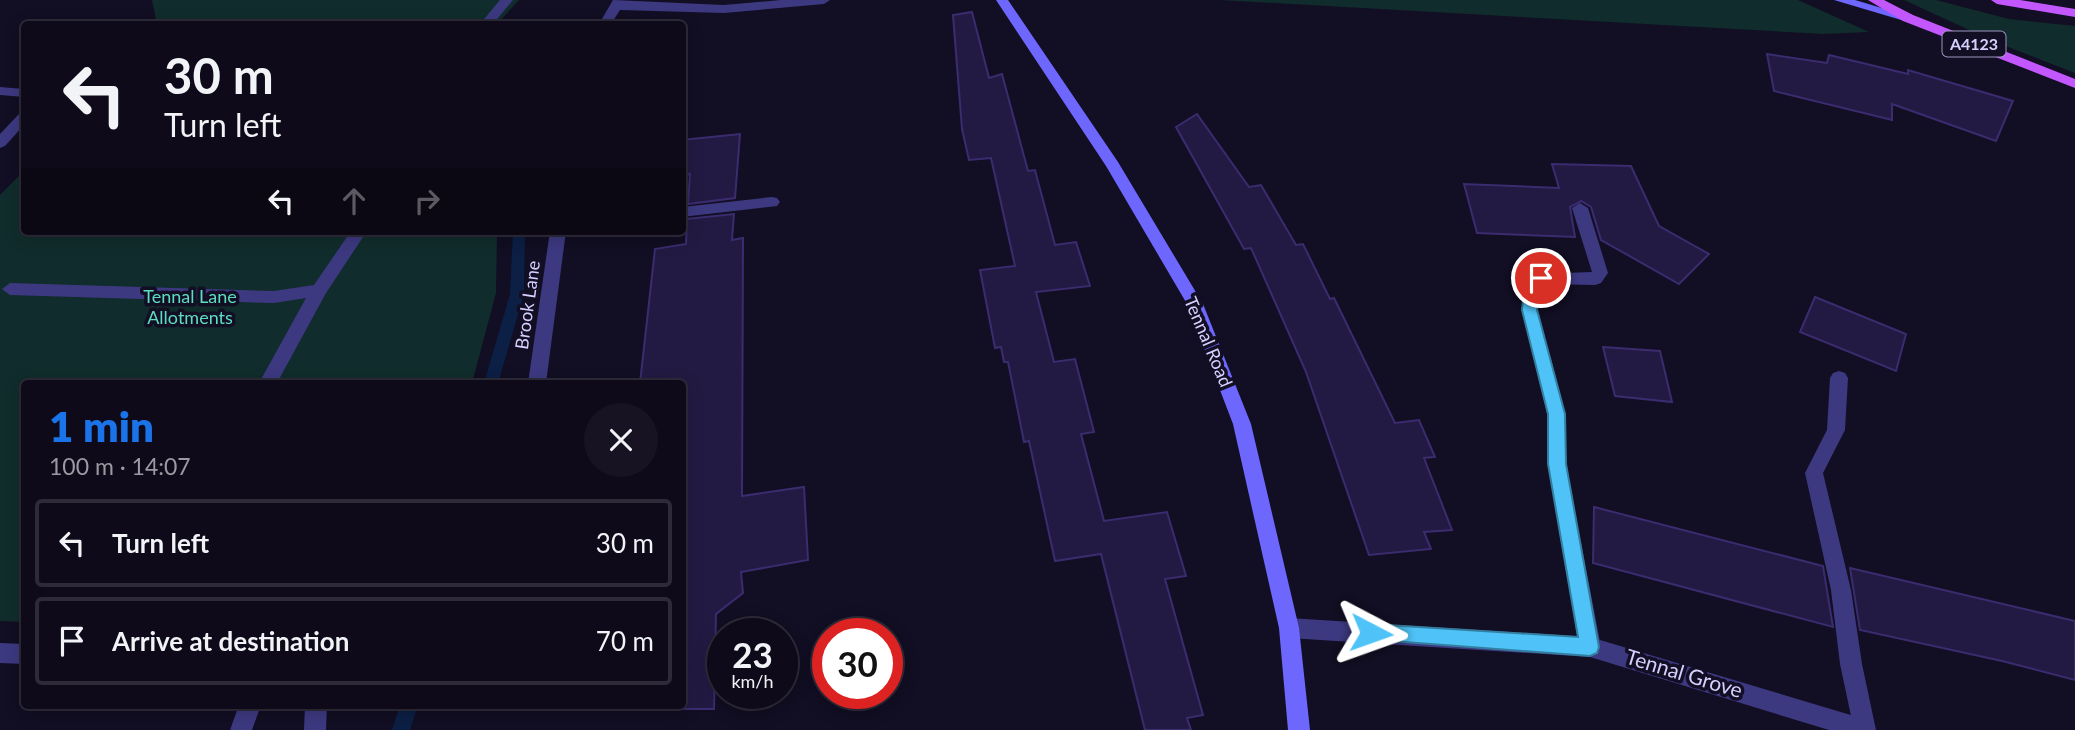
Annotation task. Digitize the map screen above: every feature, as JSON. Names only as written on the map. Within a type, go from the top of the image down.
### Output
[{"type":"main road","name":"A4123","points":[[1874,0],[1908,18],[2075,84]]},
{"type":"main road","points":[[1997,0],[2075,13]]},
{"type":"street","points":[[489,21],[507,0]]},
{"type":"street","points":[[607,21],[617,3],[724,9],[824,0]]},
{"type":"street","name":"Tennal Road","points":[[1002,0],[1112,164],[1195,304],[1242,424],[1289,628],[1299,730]]},
{"type":"street","points":[[1840,0],[1908,18]]},
{"type":"street","points":[[0,91],[21,93]]},
{"type":"street","points":[[0,143],[21,120]]},
{"type":"street","points":[[686,212],[772,202]]},
{"type":"street","points":[[1580,208],[1600,273],[1595,278],[1541,278],[1532,292],[1530,310],[1556,414],[1557,464],[1590,647]]},
{"type":"street","points":[[270,380],[319,290],[356,235]]},
{"type":"street","name":"Brook Lane","points":[[537,380],[557,235]]},
{"type":"street","points":[[10,289],[274,297],[319,290]]},
{"type":"street","points":[[1839,378],[1836,430],[1814,473],[1841,590],[1851,664],[1865,730]]},
{"type":"street","name":"Tennal Grove","points":[[1289,628],[1590,647],[1865,730]]},
{"type":"street","points":[[0,653],[21,653]]},
{"type":"street","points":[[241,730],[249,709]]},
{"type":"street","points":[[315,730],[316,709]]},
{"type":"green space","points":[[152,0],[519,0],[500,21],[156,21]]},
{"type":"green space","points":[[1219,0],[1798,0],[1869,32],[1823,34]]},
{"type":"green space","points":[[1904,0],[1936,0],[2009,19],[2075,26],[2075,73],[1993,41]]},
{"type":"green space","name":"Tennal Lane Allotments","points":[[21,174],[21,235],[497,235],[496,293],[473,380],[21,380],[21,622],[0,621],[0,195]]},
{"type":"building","points":[[972,12],[989,78],[1002,74],[1028,171],[1035,170],[1055,245],[1076,242],[1090,286],[1036,292],[1054,362],[1075,359],[1094,432],[1081,434],[1104,521],[1167,512],[1186,576],[1165,579],[1203,715],[1187,718],[1191,730],[1145,730],[1101,554],[1055,561],[1029,441],[1024,442],[1008,362],[1004,362],[1001,347],[995,348],[980,270],[1015,266],[991,158],[969,160],[962,129],[953,15]]},
{"type":"building","points":[[1767,54],[1827,63],[1829,55],[1908,74],[1908,70],[2013,101],[1996,141],[1892,104],[1892,120],[1774,91]]},
{"type":"building","points":[[1197,114],[1249,187],[1261,185],[1296,245],[1303,244],[1330,299],[1334,298],[1395,423],[1419,420],[1435,457],[1424,458],[1452,530],[1424,532],[1431,549],[1369,555],[1306,372],[1251,248],[1244,249],[1176,127]]},
{"type":"building","points":[[740,134],[735,198],[688,204],[690,174],[686,174],[686,140]]},
{"type":"building","points":[[1552,164],[1631,166],[1659,226],[1709,254],[1679,284],[1601,240],[1591,207],[1581,201],[1570,207],[1575,237],[1477,233],[1464,184],[1559,188]]},
{"type":"building","points":[[734,214],[732,240],[743,238],[742,496],[804,487],[808,560],[741,572],[743,593],[716,614],[716,618],[707,618],[707,709],[686,709],[686,380],[640,380],[655,249],[686,244],[687,219]]},
{"type":"building","points":[[1815,297],[1906,334],[1896,371],[1800,332]]},
{"type":"building","points":[[1603,347],[1660,351],[1672,402],[1615,396]]},
{"type":"building","points":[[1594,507],[1823,566],[1833,627],[1593,563]]},
{"type":"building","points":[[1850,568],[2075,621],[2075,680],[1860,630]]},
{"type":"waterway","points":[[492,380],[517,294],[519,235]]},
{"type":"waterway","points":[[401,730],[408,709]]},
{"type":"route","points":[[1371,633],[1590,647],[1557,464],[1556,414],[1530,310],[1532,292],[1541,278]]}]
